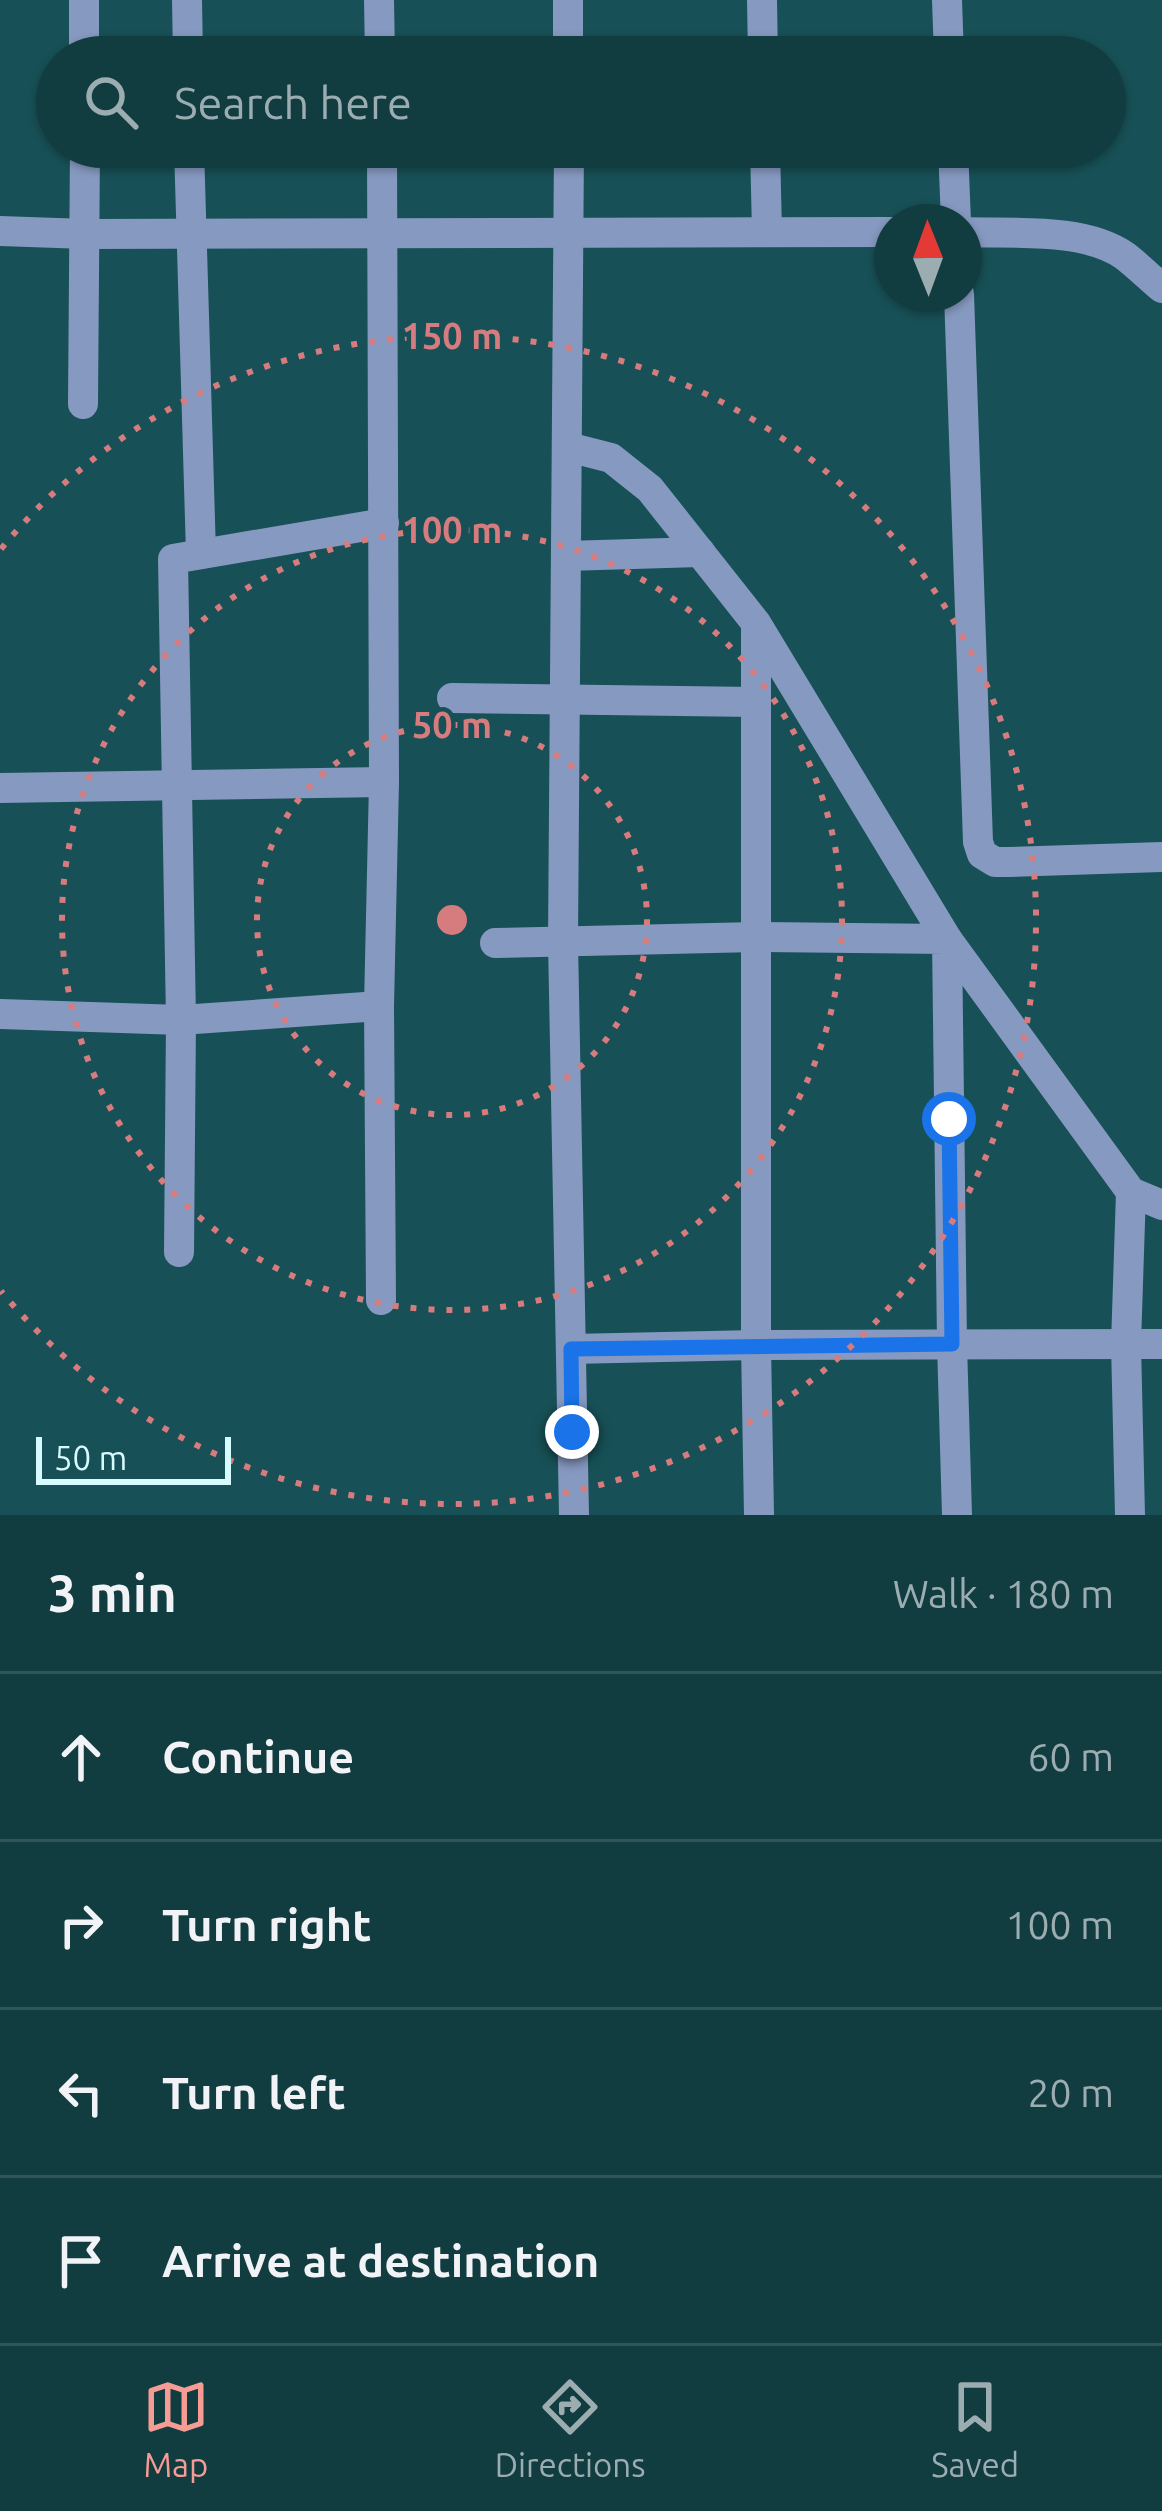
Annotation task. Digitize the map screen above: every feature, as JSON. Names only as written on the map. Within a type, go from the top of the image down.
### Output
[{"type":"street","points":[[84,0],[84,36]]},
{"type":"street","points":[[187,0],[188,36]]},
{"type":"street","points":[[379,0],[380,36]]},
{"type":"street","points":[[568,0],[568,36]]},
{"type":"street","points":[[762,0],[763,36]]},
{"type":"street","points":[[946,0],[948,36]]},
{"type":"street","points":[[83,404],[85,168]]},
{"type":"street","points":[[189,168],[201,554]]},
{"type":"street","points":[[381,1300],[383,168]]},
{"type":"street","points":[[569,168],[563,941],[574,1515]]},
{"type":"street","points":[[765,168],[766,232]]},
{"type":"street","points":[[954,168],[955,204]]},
{"type":"street","points":[[0,231],[874,232]]},
{"type":"street","points":[[982,233],[1074,236],[1101,243],[1162,288]]},
{"type":"street","points":[[960,312],[982,854],[995,862],[1162,857]]},
{"type":"street","points":[[568,447],[611,458],[650,490],[756,623],[947,939],[1131,1192],[1162,1205]]},
{"type":"street","points":[[179,1252],[181,1020],[173,559],[384,523]]},
{"type":"street","points":[[566,556],[700,552]]},
{"type":"street","points":[[756,623],[760,1515]]},
{"type":"street","points":[[452,698],[756,702]]},
{"type":"street","points":[[0,788],[384,782]]},
{"type":"street","points":[[495,943],[756,937],[947,939]]},
{"type":"street","points":[[947,939],[957,1515]]},
{"type":"street","points":[[0,1014],[181,1020],[379,1006]]},
{"type":"street","points":[[1130,1515],[1126,1344],[1131,1192]]},
{"type":"street","points":[[571,1349],[1162,1344]]},
{"type":"route","points":[[572,1432],[571,1349],[952,1344],[949,1119]]}]
